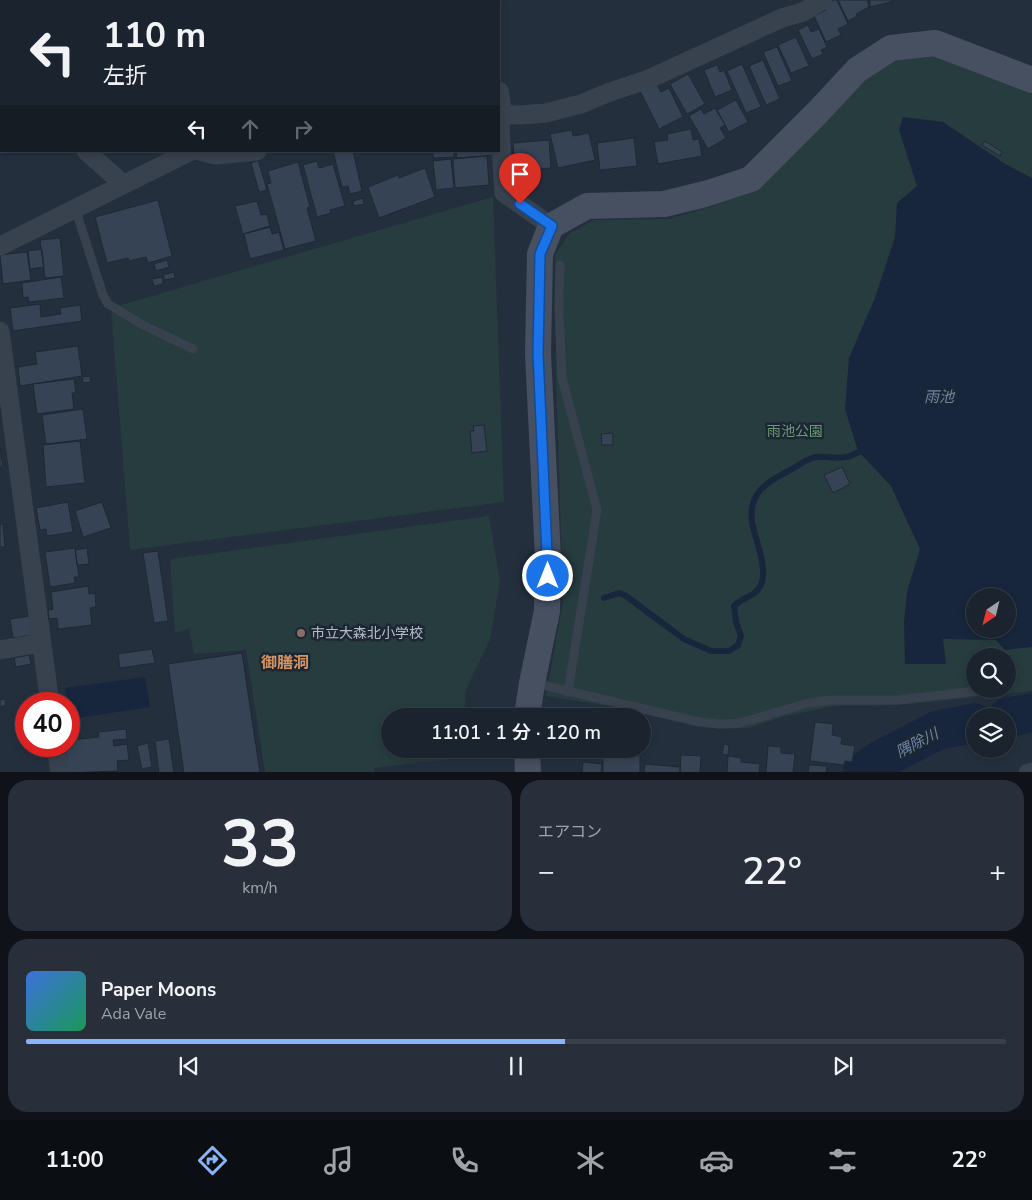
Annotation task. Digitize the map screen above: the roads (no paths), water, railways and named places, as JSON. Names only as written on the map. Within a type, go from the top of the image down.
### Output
[{"type":"street","points":[[552,226],[504,193],[500,135],[501,113],[520,115],[546,113],[581,104],[649,78],[782,18],[803,12],[823,0]]},
{"type":"street","points":[[528,708],[547,611],[548,558],[538,354],[540,254],[552,226],[587,206],[664,204],[706,194],[751,179],[857,70],[891,48],[935,43],[1032,80]]},
{"type":"street","points":[[87,152],[123,184]]},
{"type":"street","points":[[0,246],[189,152]]},
{"type":"street","points":[[203,152],[216,155],[247,152]]},
{"type":"street","points":[[0,331],[2,366],[48,692]]},
{"type":"street","points":[[0,650],[41,643]]},
{"type":"street","points":[[58,757],[60,772]]},
{"type":"street","points":[[527,758],[528,772]]},
{"type":"lane","points":[[75,208],[103,295],[108,304],[157,333],[193,349]]},
{"type":"lane","points":[[560,265],[559,308],[562,378],[597,510],[568,692]]},
{"type":"lane","points":[[532,683],[699,722],[719,724],[740,723],[808,703],[833,700],[898,700],[966,692]]},
{"type":"water","name":"雨池","points":[[903,117],[943,122],[1007,165],[1032,178],[1032,647],[1003,648],[996,640],[943,639],[946,664],[905,664],[904,622],[907,592],[920,549],[891,486],[858,451],[845,409],[849,358],[875,298],[895,237],[897,203],[917,186],[899,130]]},
{"type":"water","points":[[145,677],[150,707],[80,718],[80,692],[66,692],[65,688]]},
{"type":"waterway","points":[[604,598],[619,593],[626,596],[684,639],[711,651],[729,651],[738,645],[741,636],[736,622],[734,606],[753,594],[762,582],[762,560],[752,522],[753,502],[757,495],[762,488],[775,478],[810,459],[816,457],[847,457],[864,451]]},
{"type":"waterway","name":"隅除川","points":[[1016,716],[1032,713]]},
{"type":"waterway","name":"隅除川","points":[[863,772],[880,760],[938,730],[966,725]]},
{"type":"place","name":"市立大森北小学校","points":[[301,633]]},
{"type":"district","name":"御膳洞","points":[[285,662]]},
{"type":"park label","name":"雨池公園","points":[[795,431]]}]
